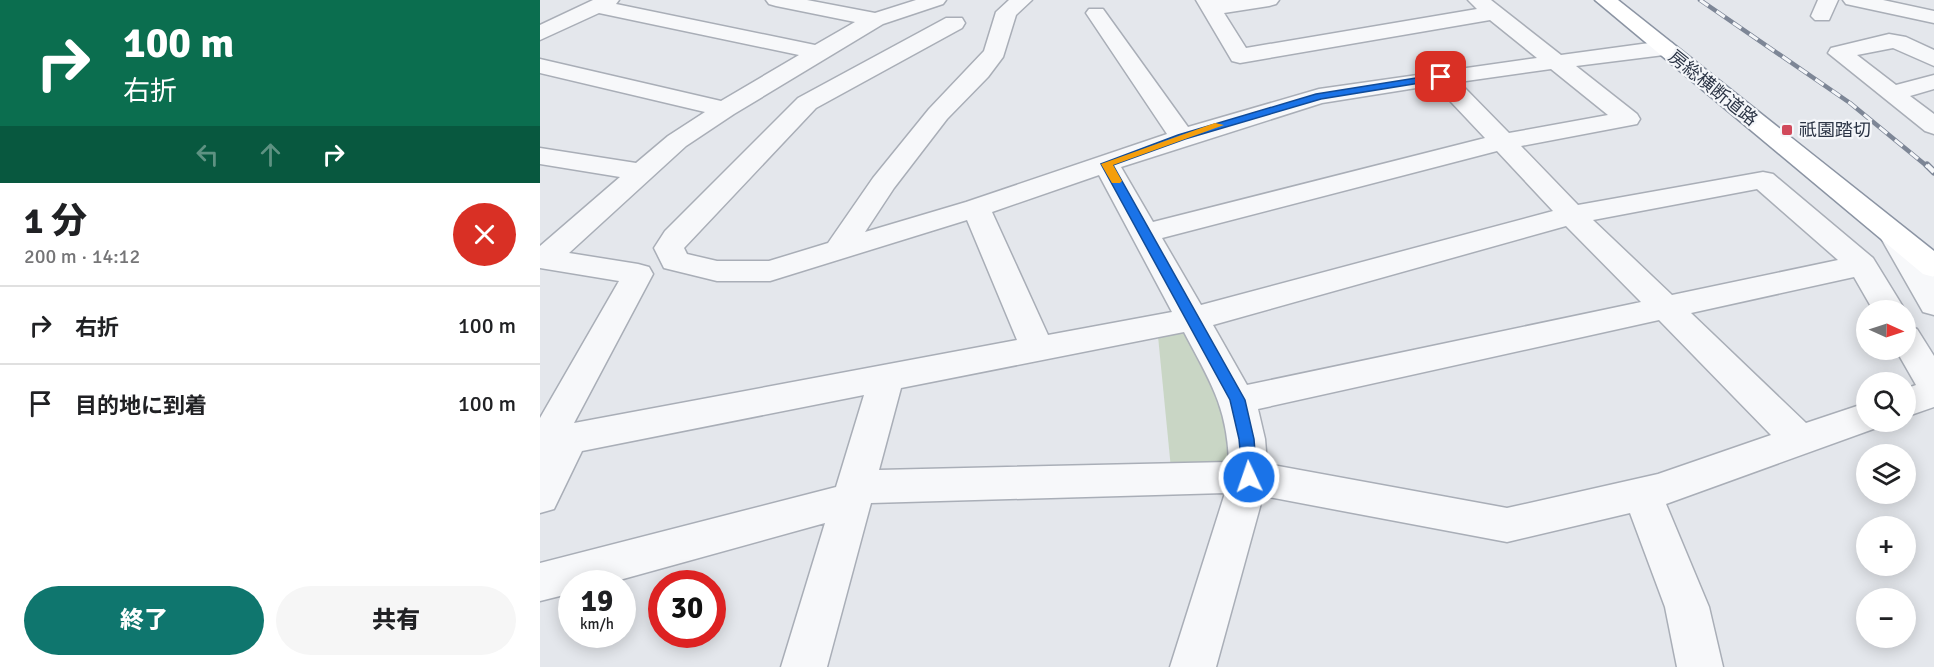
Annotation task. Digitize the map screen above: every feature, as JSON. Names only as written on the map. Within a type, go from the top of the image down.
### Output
[{"type":"highway","name":"房総横断道路","points":[[1605,0],[1934,267]]},
{"type":"street","points":[[776,0],[876,20]]},
{"type":"street","points":[[1022,0],[1006,12],[807,103],[675,238],[669,248],[675,261],[717,271],[770,271],[976,208],[1182,137],[1319,96],[1441,77],[1664,48]]},
{"type":"street","points":[[1145,233],[1502,141],[1628,119],[1486,7],[1240,56],[1208,4],[1269,0]]},
{"type":"street","points":[[1853,0],[1934,17]]},
{"type":"street","points":[[540,33],[602,3],[818,52]]},
{"type":"street","points":[[542,258],[677,141],[818,52],[876,20],[927,3],[976,26],[995,52],[938,114],[882,184],[837,252]]},
{"type":"street","points":[[1096,13],[1182,137]]},
{"type":"street","points":[[1934,59],[1889,40],[1839,53],[1934,126]]},
{"type":"street","points":[[540,66],[725,109]]},
{"type":"street","points":[[1441,77],[1572,215],[1800,441]]},
{"type":"street","points":[[1892,93],[1934,82]]},
{"type":"street","points":[[540,156],[641,172]]},
{"type":"street","points":[[1106,164],[1238,400],[1247,439],[1249,477],[1193,667]]},
{"type":"street","points":[[551,442],[1193,319],[1572,215],[1763,180],[1862,265],[1883,300]]},
{"type":"street","points":[[976,208],[1037,348]]},
{"type":"street","points":[[1893,233],[1934,304]]},
{"type":"street","points":[[540,497],[551,442],[638,274],[542,258]]},
{"type":"street","points":[[1238,400],[1862,265]]},
{"type":"street","points":[[1916,355],[1934,385]]},
{"type":"street","points":[[804,667],[887,377]]},
{"type":"street","points":[[1916,399],[1934,393]]},
{"type":"street","points":[[540,582],[854,493],[1249,477],[1507,525],[1642,493],[1856,421]]},
{"type":"street","points":[[1642,493],[1687,607],[1700,667]]},
{"type":"green space","points":[[1193,319],[1249,477],[1172,479],[1157,326]]},
{"type":"railway","points":[[1700,0],[1850,103],[1928,167]]},
{"type":"railway","points":[[1927,165],[1934,172]]},
{"type":"slow traffic","points":[[1116,181],[1106,164],[1219,125]]},
{"type":"place","name":"祇園踏切","points":[[1787,130]]},
{"type":"route","points":[[1249,477],[1247,439],[1238,400],[1106,164],[1182,137],[1319,96],[1441,77]]}]
